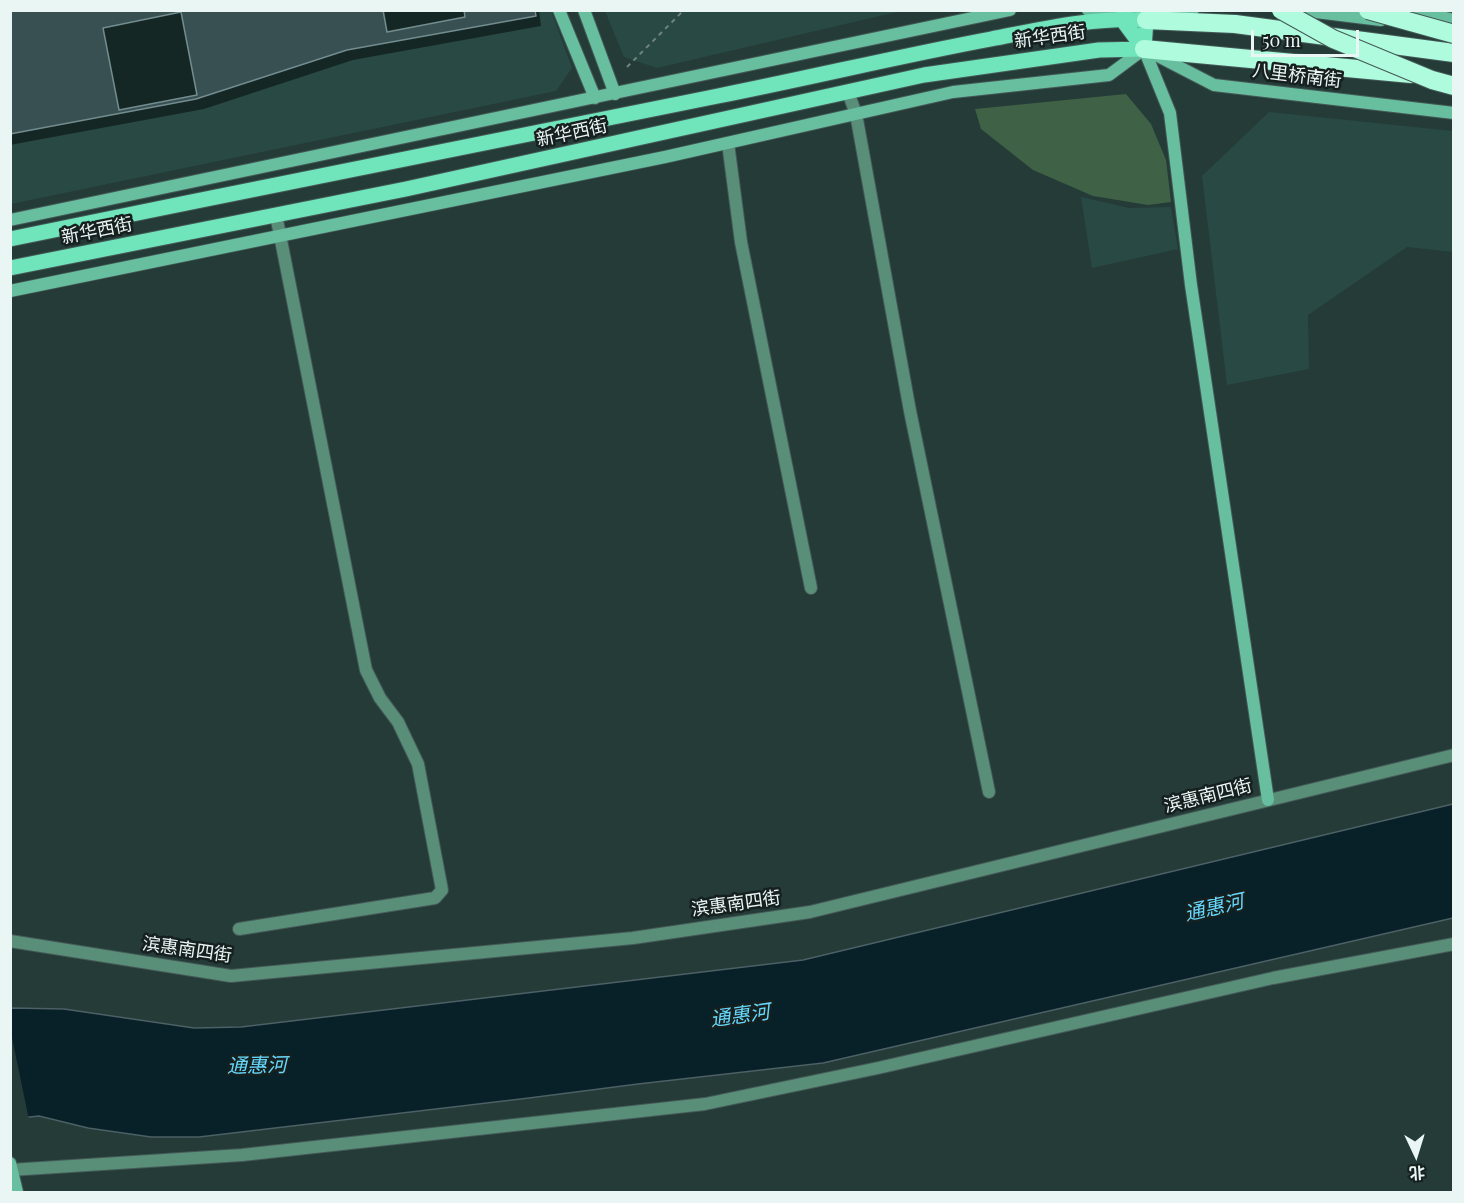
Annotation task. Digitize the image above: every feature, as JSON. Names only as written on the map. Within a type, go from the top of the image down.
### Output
[{"type":"highway","points":[[1281,10],[1333,39],[1432,80],[1454,86]]},
{"type":"highway","points":[[1368,10],[1454,32]]},
{"type":"highway","points":[[1144,15],[1235,24],[1454,53]]},
{"type":"highway","points":[[1144,49],[1454,78]]},
{"type":"main road","name":"新华西街","points":[[10,239],[717,96],[914,53],[1119,14],[1144,15]]},
{"type":"main road","points":[[1119,14],[1144,49]]},
{"type":"main road","points":[[1144,15],[1144,49]]},
{"type":"main road","name":"新华西街","points":[[10,268],[406,189],[924,75],[1099,50],[1144,49]]},
{"type":"street","points":[[559,10],[595,98]]},
{"type":"street","points":[[584,10],[615,94]]},
{"type":"street","points":[[10,220],[1010,10]]},
{"type":"street","points":[[1089,10],[1119,14]]},
{"type":"street","points":[[1144,15],[1193,10]]},
{"type":"street","points":[[1300,10],[1454,32]]},
{"type":"street","points":[[1413,10],[1454,20]]},
{"type":"street","points":[[10,291],[728,143],[953,92],[1109,75],[1144,49],[1170,113],[1191,285],[1268,800]]},
{"type":"street","name":"八里桥南街","points":[[1144,49],[1214,85],[1454,113]]},
{"type":"street","points":[[848,92],[856,114],[910,411],[989,792]]},
{"type":"street","points":[[728,143],[741,242],[811,588]]},
{"type":"street","points":[[239,929],[435,898],[442,890],[418,764],[398,722],[380,698],[366,670],[276,215]]},
{"type":"street","name":"滨惠南四街","points":[[10,941],[231,976],[633,938],[810,912],[1454,755]]},
{"type":"street","points":[[16,1192],[11,1167],[242,1155],[705,1104],[878,1068],[1273,978],[1454,944]]},
{"type":"path","points":[[627,67],[684,10]]},
{"type":"shaded area","points":[[11,11],[551,11],[572,68],[556,91],[11,204]]},
{"type":"shaded area","points":[[605,11],[901,11],[657,68],[624,57]]},
{"type":"shaded area","points":[[1269,112],[1453,131],[1453,252],[1407,247],[1308,315],[1309,369],[1227,385],[1202,176]]},
{"type":"shaded area","points":[[1081,197],[1129,208],[1171,207],[1178,249],[1092,268]]},
{"type":"green space","points":[[1126,94],[1151,124],[1166,160],[1171,202],[1148,205],[1093,196],[1033,170],[981,129],[975,109]]},
{"type":"water","name":"通惠河","points":[[1453,804],[1453,918],[823,1063],[199,1137],[151,1137],[88,1128],[39,1116],[11,1119],[11,1008],[64,1009],[194,1028],[241,1027],[803,960]]},
{"type":"pier","points":[[10,1028],[29,1120],[11,1122],[10,1122]]},
{"type":"building","points":[[10,10],[535,10],[536,16],[347,50],[196,99],[10,134]]},
{"type":"building","points":[[383,10],[464,10],[465,17],[387,32]]},
{"type":"building","points":[[181,12],[197,95],[119,110],[103,28]]}]
